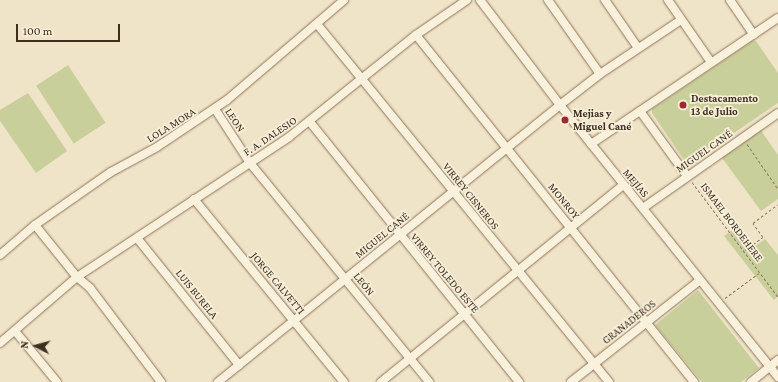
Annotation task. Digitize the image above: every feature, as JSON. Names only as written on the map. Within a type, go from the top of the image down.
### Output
[{"type":"street","name":"LOLA MORA","points":[[0,255],[35,225],[111,172],[157,147],[215,110],[344,0]]},
{"type":"street","name":"F. A. DALESIO","points":[[0,343],[77,277],[310,122],[416,35],[467,0]]},
{"type":"street","name":"MEJÍAS","points":[[480,0],[623,185],[778,377]]},
{"type":"street","points":[[548,0],[600,74]]},
{"type":"street","points":[[605,0],[638,48]]},
{"type":"street","points":[[668,0],[711,62]]},
{"type":"street","points":[[730,0],[754,34]]},
{"type":"street","points":[[591,144],[778,18]]},
{"type":"street","name":"MIGUEL CANÉ","points":[[218,382],[560,105],[600,74],[681,20]]},
{"type":"street","name":"VIRREY CISNEROS","points":[[317,24],[609,382]]},
{"type":"street","name":"MONROY","points":[[416,35],[571,226],[694,382]]},
{"type":"street","name":"LEON","points":[[215,110],[250,162]]},
{"type":"street","points":[[640,111],[687,176]]},
{"type":"street","name":"MIGUEL CANÉ","points":[[643,208],[778,113]]},
{"type":"street","name":"VIRREY TOLEDO ESTE","points":[[310,122],[519,382]]},
{"type":"street","name":"LEÓN","points":[[250,162],[346,278],[429,382]]},
{"type":"street","points":[[381,382],[623,185]]},
{"type":"street","name":"JORGE CALVETTI","points":[[194,200],[344,382]]},
{"type":"street","points":[[35,225],[77,277],[90,288],[161,382]]},
{"type":"street","name":"LUIS BURELA","points":[[137,238],[239,365]]},
{"type":"street","name":"GRANADEROS","points":[[571,382],[700,280]]},
{"type":"street","points":[[15,331],[57,382]]},
{"type":"street","points":[[751,382],[778,360]]},
{"type":"path","points":[[742,138],[778,189]]},
{"type":"path","name":"ISMAEL BORDEHERE","points":[[687,176],[778,297]]},
{"type":"path","points":[[744,251],[763,237],[753,223],[778,204]]},
{"type":"path","points":[[719,303],[760,272]]},
{"type":"green space","points":[[752,41],[756,41],[778,73],[778,103],[690,163],[686,163],[652,113],[652,109]]},
{"type":"green space","points":[[68,65],[106,123],[74,144],[36,86]]},
{"type":"green space","points":[[28,93],[67,151],[36,173],[0,121],[0,110]]},
{"type":"green space","points":[[760,129],[778,155],[778,199],[761,211],[722,158]]},
{"type":"green space","points":[[734,229],[750,250],[765,239],[778,255],[778,296],[774,300],[724,236]]},
{"type":"green space","points":[[698,290],[759,368],[741,382],[702,382],[655,325]]},
{"type":"place","name":"Destacamento 13 de Julio","points":[[683,105]]},
{"type":"place","name":"Mejias y Miguel Cané","points":[[565,120]]}]
